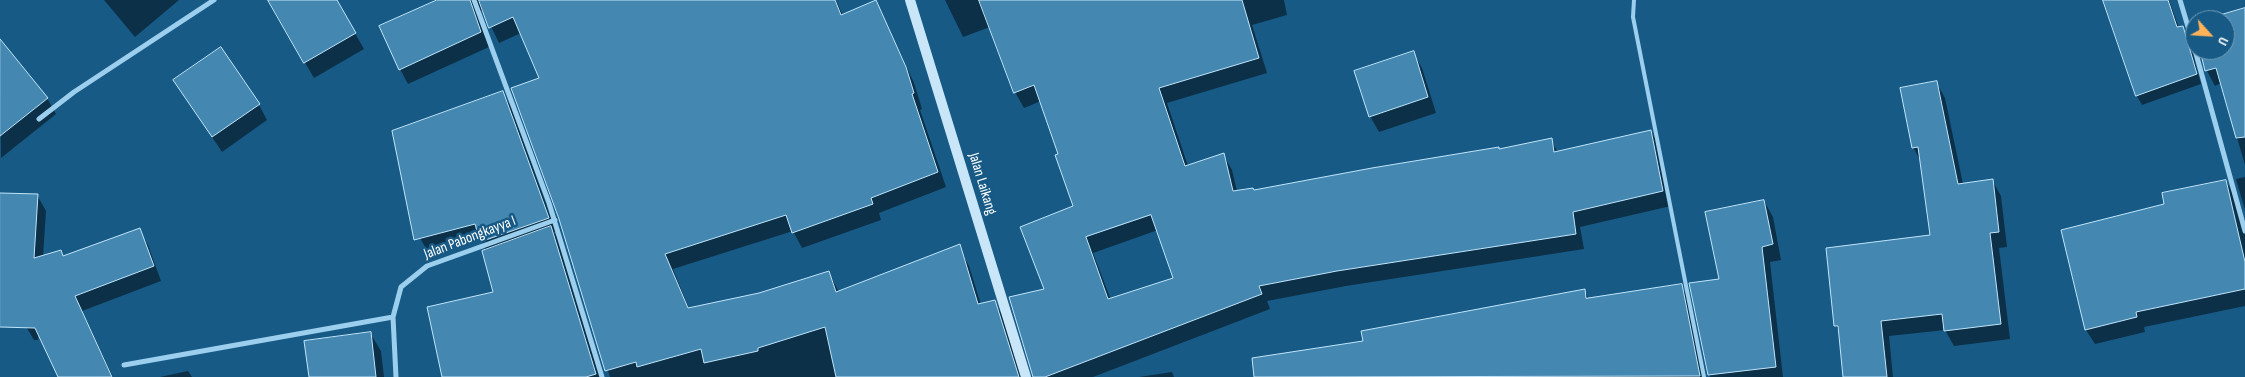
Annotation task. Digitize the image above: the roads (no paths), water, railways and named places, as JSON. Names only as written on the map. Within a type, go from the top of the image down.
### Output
[{"type":"main road","name":"Jalan Laikang","points":[[910,0],[1026,377]]},
{"type":"street","points":[[39,119],[74,92],[214,0]]},
{"type":"street","points":[[474,0],[554,220],[602,377]]},
{"type":"street","points":[[2180,0],[2185,17]]},
{"type":"street","points":[[2198,60],[2245,231]]},
{"type":"street","name":"Jalan Pabongkayya I","points":[[396,377],[393,317],[401,287],[426,266],[554,220]]},
{"type":"street","points":[[124,365],[393,317]]},
{"type":"lane","points":[[1634,0],[1633,17],[1704,377]]}]
